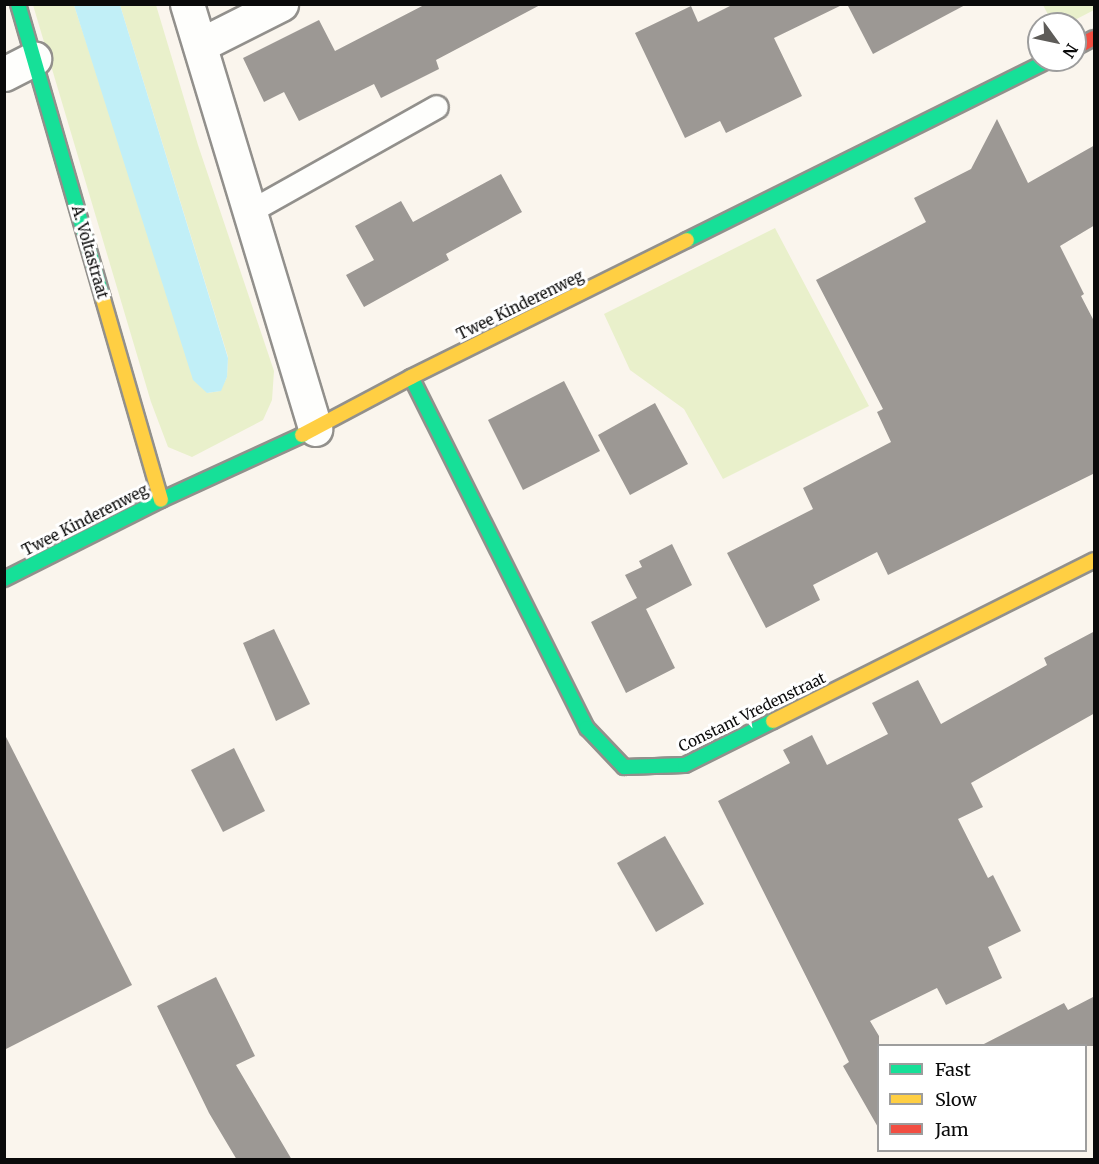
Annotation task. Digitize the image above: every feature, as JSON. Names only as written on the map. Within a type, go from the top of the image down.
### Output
[{"type":"street","name":"A. Voltastraat","points":[[18,4],[161,500]]},
{"type":"street","points":[[187,4],[315,429]]},
{"type":"street","points":[[200,45],[281,4]]},
{"type":"street","points":[[4,74],[34,59]]},
{"type":"street","name":"Twee Kinderenweg","points":[[4,579],[161,500],[315,429],[411,377],[1027,71]]},
{"type":"street","name":"Constant Vredenstraat","points":[[411,377],[587,728],[624,767],[685,765],[1095,560]]},
{"type":"lane","points":[[250,212],[437,107]]},
{"type":"green space","points":[[33,5],[74,5],[129,173],[207,393],[220,391],[227,377],[228,357],[120,5],[156,5],[198,145],[274,371],[272,400],[263,420],[192,457],[168,447],[151,402]]},
{"type":"green space","points":[[1043,5],[1094,5],[1094,10],[1087,14],[1047,12]]},
{"type":"green space","points":[[775,228],[869,406],[723,479],[684,409],[630,370],[604,314]]},
{"type":"water","points":[[74,5],[120,5],[228,358],[227,377],[221,391],[207,393],[193,380]]},
{"type":"building","points":[[426,4],[542,4],[436,60],[439,69],[381,98],[374,84],[299,121],[284,92],[264,102],[243,58],[319,20],[335,51]]},
{"type":"building","points":[[734,4],[844,4],[774,38],[802,96],[726,133],[720,121],[685,138],[635,33],[691,6],[698,22]]},
{"type":"building","points":[[847,4],[967,4],[873,54]]},
{"type":"building","points":[[997,119],[1028,183],[1095,145],[1095,225],[1060,246],[1084,294],[1081,296],[1095,323],[1095,473],[888,575],[877,552],[813,585],[820,600],[766,628],[727,553],[813,509],[803,488],[891,442],[877,412],[883,409],[816,280],[926,222],[914,198],[971,169]]},
{"type":"building","points":[[501,174],[522,212],[446,254],[449,260],[364,307],[346,275],[374,260],[355,226],[401,201],[413,222]]},
{"type":"building","points":[[564,381],[600,451],[523,490],[488,420]]},
{"type":"building","points":[[655,403],[688,464],[630,495],[598,435]]},
{"type":"building","points":[[672,544],[692,585],[646,609],[675,668],[626,693],[591,622],[637,598],[625,575],[642,567],[639,561]]},
{"type":"building","points":[[274,629],[310,704],[276,721],[243,643]]},
{"type":"building","points":[[1095,631],[1095,713],[971,783],[983,807],[958,819],[988,878],[993,875],[1021,931],[988,947],[1002,978],[946,1005],[937,988],[870,1021],[879,1036],[879,1044],[877,1044],[877,1126],[843,1066],[849,1062],[718,801],[790,763],[783,750],[812,735],[827,765],[888,734],[872,703],[918,680],[941,724],[1047,665],[1044,658]]},
{"type":"building","points":[[4,733],[132,985],[4,1050]]},
{"type":"building","points":[[234,748],[265,811],[223,832],[191,770]]},
{"type":"building","points":[[665,836],[704,904],[656,932],[617,863]]},
{"type":"building","points":[[216,977],[255,1056],[236,1065],[292,1160],[237,1160],[209,1113],[157,1006]]},
{"type":"building","points":[[1095,996],[1095,1046],[1087,1046],[1087,1044],[984,1044],[1064,1003],[1068,1010]]},
{"type":"traffic: fast","points":[[18,4],[103,299]]},
{"type":"traffic: fast","points":[[687,240],[1027,71]]},
{"type":"traffic: fast","points":[[411,377],[587,728],[624,767],[685,765],[773,721]]},
{"type":"traffic: fast","points":[[4,579],[161,500],[302,435]]},
{"type":"traffic: slow","points":[[302,435],[411,377],[687,240]]},
{"type":"traffic: slow","points":[[103,299],[161,500]]},
{"type":"traffic: slow","points":[[773,721],[1094,560]]},
{"type":"traffic: jam","points":[[1087,42],[1094,38]]}]
